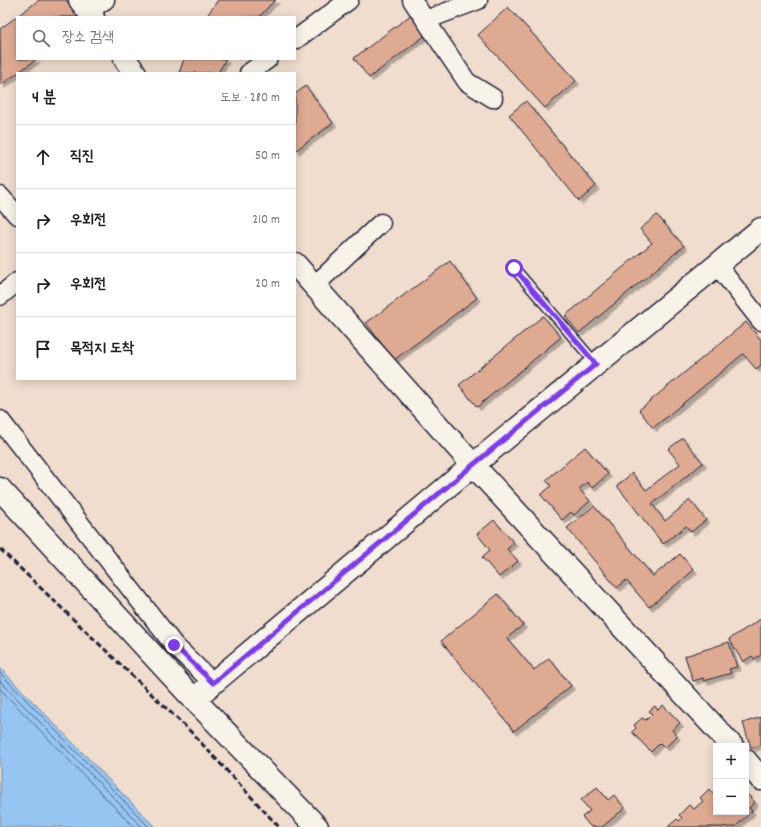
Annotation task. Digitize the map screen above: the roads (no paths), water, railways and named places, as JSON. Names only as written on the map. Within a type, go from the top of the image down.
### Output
[{"type":"street","points":[[296,39],[349,0]]},
{"type":"street","points":[[412,0],[467,82],[493,98]]},
{"type":"street","points":[[426,20],[478,0]]},
{"type":"street","points":[[125,60],[134,72]]},
{"type":"street","points":[[250,72],[267,60]]},
{"type":"street","points":[[0,196],[16,214]]},
{"type":"street","points":[[314,286],[381,223]]},
{"type":"street","points":[[194,699],[473,465],[761,229]]},
{"type":"street","points":[[296,265],[473,465],[729,743]]},
{"type":"street","points":[[717,265],[761,321]]},
{"type":"street","points":[[0,296],[16,283]]},
{"type":"street","points":[[0,420],[174,645],[213,683]]},
{"type":"street","points":[[0,488],[194,699],[317,827]]},
{"type":"street","points":[[749,765],[761,779]]},
{"type":"lane","points":[[514,268],[596,364]]},
{"type":"water","points":[[0,668],[155,827],[0,827]]},
{"type":"railway","points":[[0,549],[191,732],[279,827]]}]
